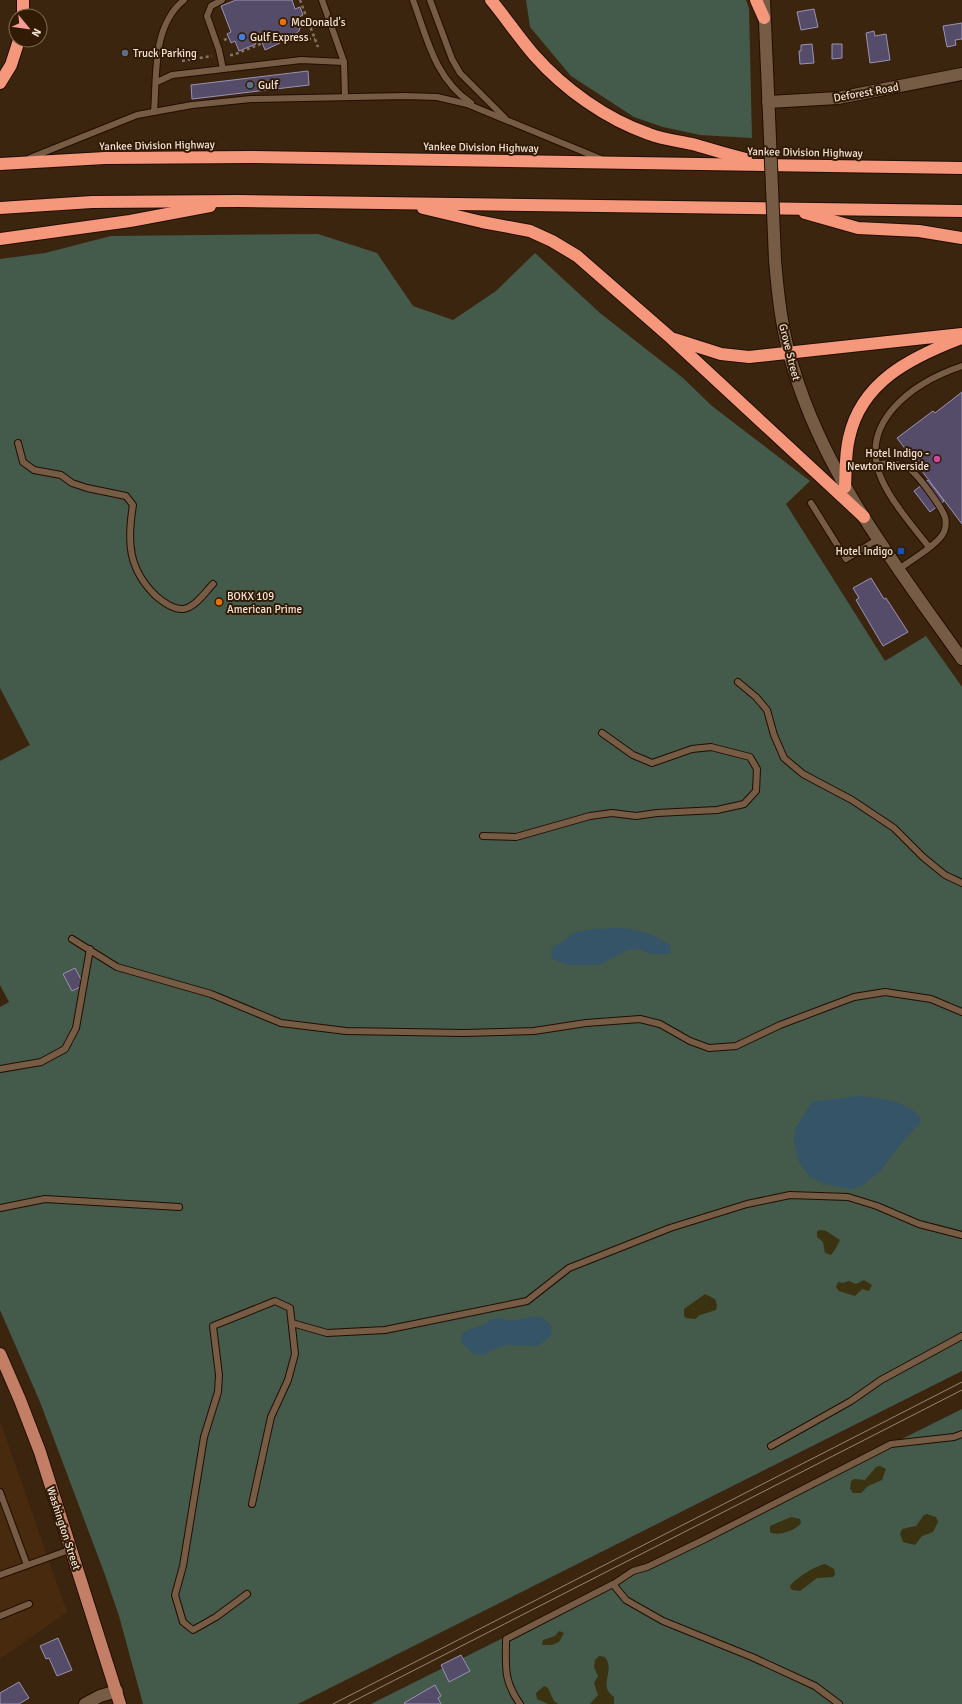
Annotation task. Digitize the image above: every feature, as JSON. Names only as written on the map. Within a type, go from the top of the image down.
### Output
[{"type":"highway","points":[[491,0],[531,51],[552,74],[578,95],[608,115],[629,126],[656,137],[694,145],[764,164]]},
{"type":"highway","points":[[503,0],[504,17]]},
{"type":"highway","points":[[756,0],[764,18]]},
{"type":"highway","points":[[0,83],[11,65],[16,48]]},
{"type":"highway","name":"Yankee Division Highway","points":[[0,164],[105,158],[189,157],[606,161],[962,168]]},
{"type":"highway","points":[[0,239],[130,221],[239,200]]},
{"type":"highway","points":[[0,208],[92,202],[239,200],[962,211]]},
{"type":"highway","points":[[403,203],[482,222],[524,230],[544,237],[584,261],[671,338],[864,517]]},
{"type":"highway","points":[[789,208],[858,228],[912,230],[962,238]]},
{"type":"highway","points":[[671,338],[730,356],[749,357],[789,354],[962,334]]},
{"type":"highway","points":[[845,487],[848,444],[851,429],[859,409],[869,394],[880,381],[907,362],[925,352],[962,338]]},
{"type":"main road","name":"Grove Street","points":[[764,0],[775,260],[779,305],[789,354],[796,378],[813,423],[845,487],[878,539],[962,659]]},
{"type":"main road","name":"Deforest Road","points":[[768,102],[838,98],[962,74]]},
{"type":"main road","name":"Washington Street","points":[[0,1354],[30,1425],[72,1549],[117,1690],[120,1704]]},
{"type":"main road","points":[[85,1704],[100,1696],[117,1690]]},
{"type":"lane","points":[[154,112],[160,43],[163,30],[169,17],[184,0]]},
{"type":"lane","points":[[222,0],[211,6],[207,16],[219,50],[223,69]]},
{"type":"lane","points":[[322,0],[344,62],[346,96]]},
{"type":"lane","points":[[413,0],[443,76],[457,92],[480,109]]},
{"type":"lane","points":[[430,0],[460,73],[508,121]]},
{"type":"lane","points":[[156,82],[167,76],[301,60],[344,62]]},
{"type":"lane","points":[[18,163],[91,135],[119,122],[154,112],[192,105],[251,99],[346,96],[437,97],[456,101],[480,109],[606,161]]},
{"type":"lane","points":[[929,547],[885,486],[877,465],[876,451],[878,437],[884,420],[892,408],[913,390],[961,368]]},
{"type":"lane","points":[[18,443],[23,462],[34,470],[61,475],[72,483],[87,488],[126,496],[133,505],[129,530],[133,559],[143,583],[165,604],[182,609],[191,606],[213,584]]},
{"type":"lane","points":[[877,465],[888,463],[908,468],[942,510],[946,520],[945,529],[941,538],[899,569]]},
{"type":"lane","points":[[811,503],[846,559],[878,539]]},
{"type":"lane","points":[[738,682],[756,697],[767,710],[774,735],[784,758],[803,774],[852,800],[894,828],[923,857],[945,875],[962,883]]},
{"type":"lane","points":[[483,836],[516,837],[590,816],[612,813],[636,816],[657,813],[717,810],[744,804],[756,791],[757,769],[750,757],[711,747],[692,749],[652,763],[633,754],[602,733]]},
{"type":"lane","points":[[72,939],[117,967],[211,994],[281,1023],[346,1031],[464,1033],[534,1031],[586,1024],[640,1020],[660,1024],[690,1041],[710,1048],[736,1046],[780,1025],[854,997],[885,992],[931,999],[962,1012]]},
{"type":"lane","points":[[0,1069],[42,1062],[65,1049],[76,1028],[90,949]]},
{"type":"lane","points":[[292,1323],[327,1333],[385,1330],[527,1301],[546,1284],[576,1265],[670,1228],[747,1204],[790,1195],[848,1197],[877,1206],[919,1224],[962,1235]]},
{"type":"lane","points":[[0,1208],[45,1199],[179,1207]]},
{"type":"lane","points":[[248,1594],[216,1617],[193,1630],[183,1622],[175,1595],[182,1566],[204,1437],[218,1392],[219,1375],[213,1326],[275,1301],[290,1308],[295,1354],[288,1380],[271,1416],[252,1504]]},
{"type":"lane","points":[[771,1446],[851,1401],[881,1380],[962,1336]]},
{"type":"lane","points":[[520,1704],[511,1691],[506,1675],[506,1639],[612,1585],[633,1572],[647,1568],[891,1444],[954,1437],[962,1434]]},
{"type":"lane","points":[[0,1492],[27,1565]]},
{"type":"lane","points":[[0,1575],[72,1549]]},
{"type":"lane","points":[[612,1585],[613,1584],[626,1600],[663,1620],[752,1657],[815,1686],[839,1704]]},
{"type":"lane","points":[[0,1616],[29,1604]]},
{"type":"path","points":[[300,0],[318,47]]},
{"type":"path","points":[[221,33],[225,46]]},
{"type":"path","points":[[278,39],[315,40]]},
{"type":"path","points":[[227,52],[233,55],[262,43]]},
{"type":"path","points":[[182,61],[213,56]]},
{"type":"shaded area","points":[[0,1421],[67,1612],[0,1659]]},
{"type":"green space","points":[[526,0],[746,0],[749,9],[752,138],[700,135],[663,127],[634,117],[571,76],[530,27]]},
{"type":"green space","points":[[318,234],[377,253],[413,306],[453,320],[496,291],[535,253],[600,313],[683,378],[712,406],[810,481],[786,504],[885,661],[926,636],[962,687],[962,1371],[298,1704],[143,1704],[119,1616],[105,1575],[40,1402],[0,1310],[0,1007],[9,1002],[0,985],[0,761],[30,745],[0,688],[0,259],[45,253],[111,236]]},
{"type":"green space","points":[[962,1409],[962,1704],[371,1704]]},
{"type":"sand","points":[[817,1231],[826,1231],[840,1240],[831,1255],[825,1253],[823,1242],[817,1237]]},
{"type":"sand","points":[[864,1280],[872,1285],[869,1291],[862,1289],[855,1296],[839,1291],[836,1287],[838,1282],[843,1283],[849,1281],[856,1284]]},
{"type":"sand","points":[[705,1294],[715,1299],[717,1305],[716,1310],[700,1315],[695,1319],[686,1318],[684,1316],[684,1309]]},
{"type":"sand","points":[[880,1466],[886,1469],[882,1480],[868,1486],[861,1493],[853,1493],[850,1489],[851,1481],[854,1479],[865,1480],[876,1467]]},
{"type":"sand","points":[[927,1514],[936,1517],[938,1522],[933,1532],[922,1536],[915,1545],[903,1542],[900,1534],[902,1529],[916,1526],[924,1515]]},
{"type":"sand","points":[[791,1517],[800,1519],[801,1523],[799,1526],[787,1532],[777,1534],[770,1532],[770,1526]]},
{"type":"sand","points":[[825,1564],[834,1569],[835,1574],[833,1577],[817,1578],[800,1591],[792,1590],[790,1587],[792,1584],[805,1573]]},
{"type":"sand","points":[[559,1631],[564,1633],[559,1642],[552,1645],[542,1645],[543,1640],[555,1636]]},
{"type":"sand","points":[[599,1656],[605,1657],[608,1663],[607,1688],[614,1697],[614,1704],[590,1704],[598,1695],[594,1683],[598,1676],[594,1667],[595,1660]]},
{"type":"sand","points":[[544,1686],[548,1688],[554,1701],[558,1704],[548,1704],[537,1699],[536,1693]]},
{"type":"water","points":[[622,928],[654,936],[671,946],[670,954],[649,954],[640,949],[627,950],[600,965],[569,965],[552,959],[551,949],[576,932],[593,929]]},
{"type":"water","points":[[858,1096],[883,1099],[899,1103],[920,1117],[920,1123],[905,1139],[880,1171],[862,1186],[851,1189],[824,1184],[809,1176],[799,1162],[794,1142],[795,1129],[812,1102]]},
{"type":"water","points":[[536,1316],[545,1319],[552,1327],[551,1336],[538,1346],[507,1345],[496,1348],[484,1355],[473,1354],[461,1342],[462,1334],[485,1324],[490,1320],[501,1318],[511,1321]]},
{"type":"building","points":[[236,0],[292,0],[295,9],[300,7],[303,15],[299,17],[301,25],[299,31],[294,35],[283,37],[277,35],[280,43],[265,50],[260,37],[254,39],[256,44],[239,51],[235,41],[231,43],[227,34],[231,32],[221,6]]},
{"type":"building","points":[[814,9],[818,27],[801,30],[797,12]]},
{"type":"building","points":[[962,23],[962,39],[955,40],[956,45],[947,47],[943,26]]},
{"type":"building","points":[[874,31],[875,36],[886,34],[890,60],[870,63],[866,33]]},
{"type":"building","points":[[812,44],[814,63],[800,64],[799,51],[801,51],[801,45]]},
{"type":"building","points":[[832,44],[842,44],[842,58],[832,59]]},
{"type":"building","name":"Gulf","points":[[308,71],[309,85],[192,99],[191,85]]},
{"type":"building","name":"Hotel Indigo - Newton Riverside","points":[[962,392],[962,524],[897,438],[933,411],[935,413]]},
{"type":"building","points":[[928,480],[944,501],[930,512],[914,491]]},
{"type":"building","points":[[871,578],[908,632],[883,646],[856,600],[859,598],[853,588]]},
{"type":"building","points":[[75,968],[84,985],[72,991],[63,974]]},
{"type":"building","points":[[58,1638],[72,1670],[57,1676],[49,1658],[46,1659],[40,1646]]},
{"type":"building","points":[[461,1655],[470,1671],[449,1682],[441,1665]]},
{"type":"building","points":[[19,1682],[29,1698],[19,1704],[0,1704],[0,1693]]},
{"type":"building","points":[[435,1685],[441,1696],[438,1698],[441,1704],[404,1703]]},
{"type":"tram line","points":[[333,1704],[962,1382]]},
{"type":"tram line","points":[[348,1704],[962,1390]]},
{"type":"place","name":"McDonald's","points":[[283,22]]},
{"type":"place","name":"Gulf Express","points":[[242,37]]},
{"type":"place","name":"Truck Parking","points":[[125,53]]},
{"type":"place","name":"Gulf","points":[[250,85]]},
{"type":"place","name":"Hotel Indigo - Newton Riverside","points":[[937,459]]},
{"type":"place","name":"Hotel Indigo","points":[[901,551]]},
{"type":"place","name":"BOKX 109 American Prime","points":[[219,602]]}]
